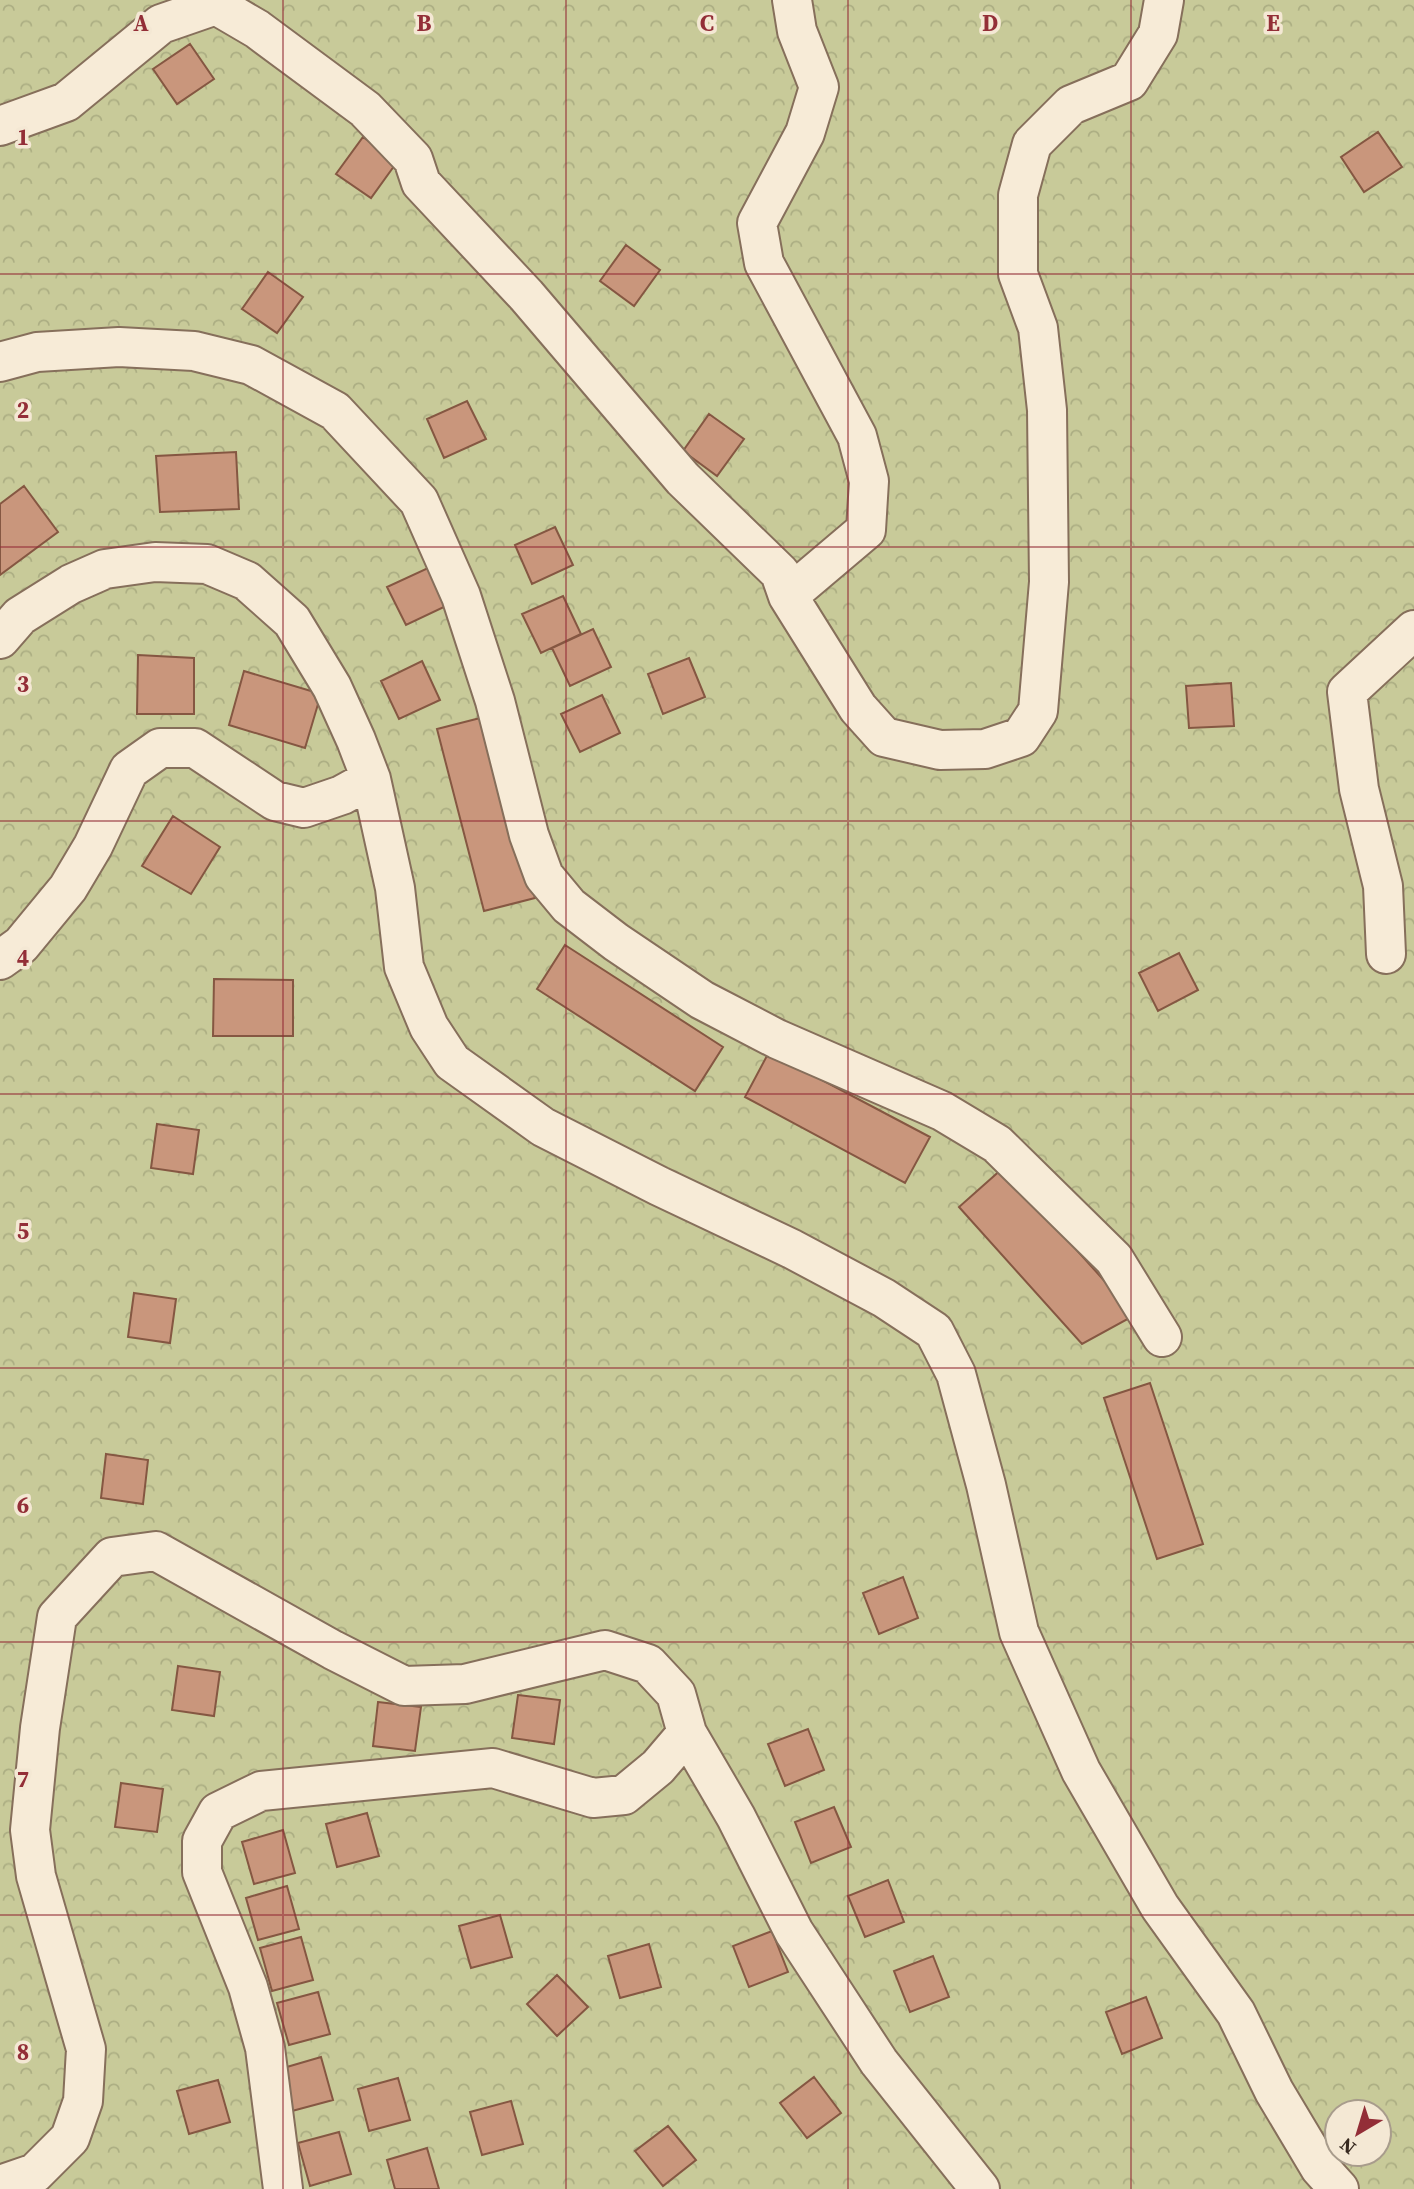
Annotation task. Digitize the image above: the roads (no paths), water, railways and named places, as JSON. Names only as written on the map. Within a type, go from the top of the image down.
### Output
[{"type":"street","points":[[788,596],[866,530],[869,481],[857,436],[764,263],[757,223],[805,133],[819,87],[797,31],[792,0]]},
{"type":"street","points":[[0,126],[65,102],[161,24],[216,5],[257,29],[365,108],[413,159],[421,183],[526,295],[683,479],[780,573],[788,596],[858,708],[884,737],[940,750],[985,750],[1021,737],[1038,711],[1049,569],[1047,410],[1038,328],[1018,274],[1018,195],[1032,144],[1071,106],[1129,81],[1158,34],[1164,0]]},
{"type":"street","points":[[0,362],[37,352],[119,346],[194,351],[251,365],[335,411],[419,501],[461,596],[495,701],[529,835],[544,876],[569,906],[616,943],[702,1000],[777,1039],[942,1111],[997,1144],[1114,1259],[1162,1337]]},
{"type":"street","points":[[0,639],[20,616],[71,584],[106,569],[155,562],[208,564],[247,580],[292,621],[332,687],[371,779],[395,888],[404,967],[429,1027],[452,1062],[543,1127],[792,1249],[884,1298],[934,1331],[956,1374],[986,1485],[1019,1632],[1081,1771],[1160,1907],[1236,2013],[1275,2091],[1320,2168],[1339,2189]]},
{"type":"street","points":[[1386,954],[1383,886],[1359,789],[1347,692],[1414,630]]},
{"type":"street","points":[[0,960],[21,945],[68,888],[93,846],[129,770],[160,748],[195,748],[275,801],[304,808],[342,795],[371,779]]},
{"type":"street","points":[[0,2185],[35,2173],[69,2138],[83,2101],[86,2049],[36,1876],[30,1830],[40,1728],[57,1617],[112,1557],[156,1551],[333,1650],[404,1686],[465,1684],[605,1650],[648,1664],[676,1694],[687,1733],[736,1817],[794,1932],[879,2062],[980,2189]]},
{"type":"street","points":[[283,2189],[265,2048],[248,1987],[202,1872],[202,1841],[218,1812],[261,1791],[493,1768],[593,1798],[624,1795],[658,1767],[687,1733]]}]
